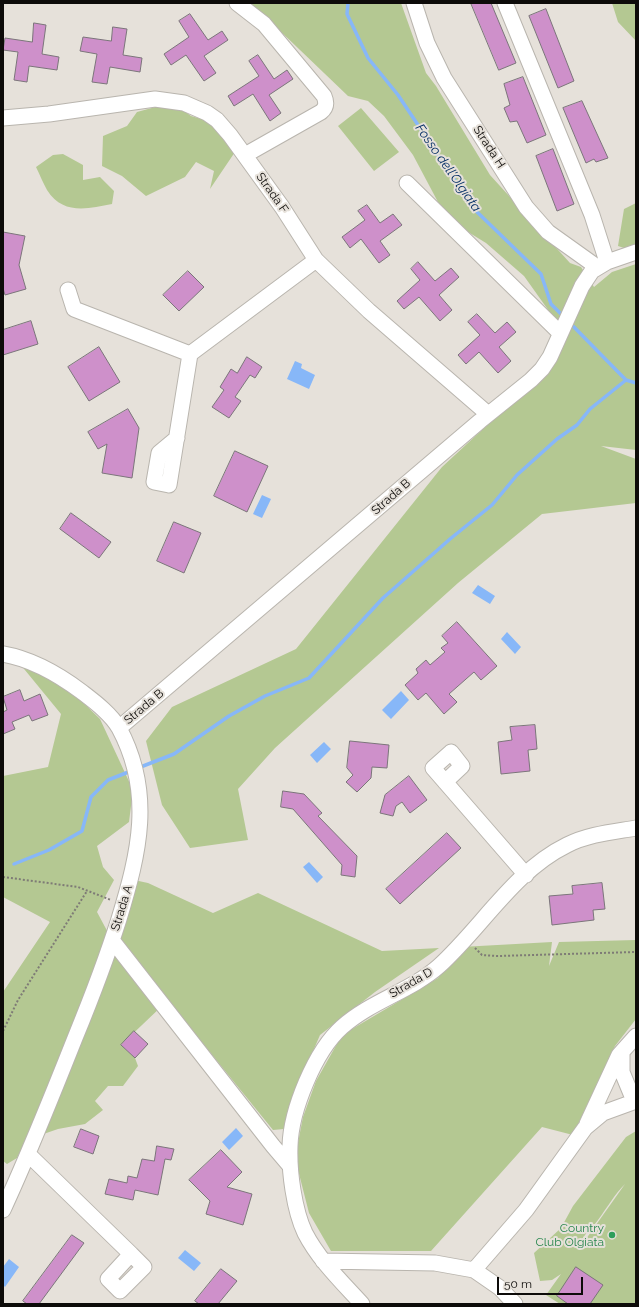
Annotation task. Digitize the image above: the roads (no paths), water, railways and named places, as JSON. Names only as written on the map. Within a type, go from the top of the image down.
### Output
[{"type":"street","points":[[237,3],[264,24],[324,96],[326,103],[324,109],[320,112],[245,155]]},
{"type":"street","name":"Strada H","points":[[414,3],[426,43],[444,78],[526,207],[548,232],[602,264]]},
{"type":"street","points":[[505,3],[592,215],[602,264]]},
{"type":"street","name":"Strada F","points":[[3,118],[49,114],[142,100],[167,100],[190,105],[207,113],[221,124],[245,155],[282,207],[316,260],[369,311],[488,414]]},
{"type":"street","points":[[406,183],[564,324]]},
{"type":"street","name":"Strada B","points":[[119,728],[488,414],[531,380],[542,369],[550,357],[584,281],[602,264],[636,252]]},
{"type":"street","points":[[177,438],[190,354],[316,260]]},
{"type":"street","points":[[68,290],[74,308],[190,354]]},
{"type":"street","name":"Strada A","points":[[3,654],[24,660],[55,673],[90,699],[119,728],[134,770],[141,811],[141,829],[134,867],[104,967],[28,1154],[3,1210]]},
{"type":"street","points":[[445,782],[462,766],[451,752],[433,768],[445,782],[526,875]]},
{"type":"street","name":"Strada D","points":[[362,1304],[323,1261],[313,1246],[301,1221],[290,1166],[290,1146],[294,1122],[304,1089],[323,1049],[341,1028],[352,1019],[430,973],[526,875],[545,859],[568,845],[596,835],[636,828]]},
{"type":"street","name":"Strada D","points":[[112,940],[290,1166]]},
{"type":"street","points":[[474,1270],[526,1210],[585,1128],[616,1073],[623,1050],[636,1036]]},
{"type":"street","points":[[585,1128],[603,1113],[635,1101],[616,1073]]},
{"type":"street","points":[[28,1154],[131,1254]]},
{"type":"street","points":[[323,1261],[435,1263],[474,1270],[500,1288],[515,1304]]},
{"type":"water","points":[[295,361],[302,364],[301,368],[315,375],[309,389],[287,379]]},
{"type":"water","points":[[262,495],[271,499],[262,518],[253,514]]},
{"type":"water","points":[[478,585],[495,596],[490,604],[472,593]]},
{"type":"water","points":[[507,632],[521,647],[515,654],[501,639]]},
{"type":"water","points":[[401,691],[409,700],[391,719],[382,710]]},
{"type":"water","points":[[324,742],[331,749],[317,763],[310,755]]},
{"type":"water","points":[[309,862],[323,877],[317,883],[303,867]]},
{"type":"water","points":[[236,1128],[243,1136],[229,1150],[222,1142]]},
{"type":"water","points":[[185,1250],[201,1263],[194,1271],[178,1258]]},
{"type":"water","points":[[9,1259],[19,1267],[5,1287],[3,1285],[3,1267]]},
{"type":"waterway","name":"Fosso dell’Olgiata","points":[[348,3],[347,14],[368,58],[398,95],[474,209],[541,274],[551,304],[563,316]]},
{"type":"waterway","name":"Fosso dell’Olgiata","points":[[569,322],[626,380],[636,383]]},
{"type":"waterway","points":[[138,768],[174,754],[229,716],[265,696],[309,678],[383,598],[450,539],[492,505],[517,475],[557,439],[577,425],[590,409],[626,380]]},
{"type":"waterway","points":[[14,864],[49,850],[82,831],[91,797],[108,780],[131,771]]},
{"type":"place","name":"Country Club Olgiata","points":[[612,1235]]}]
